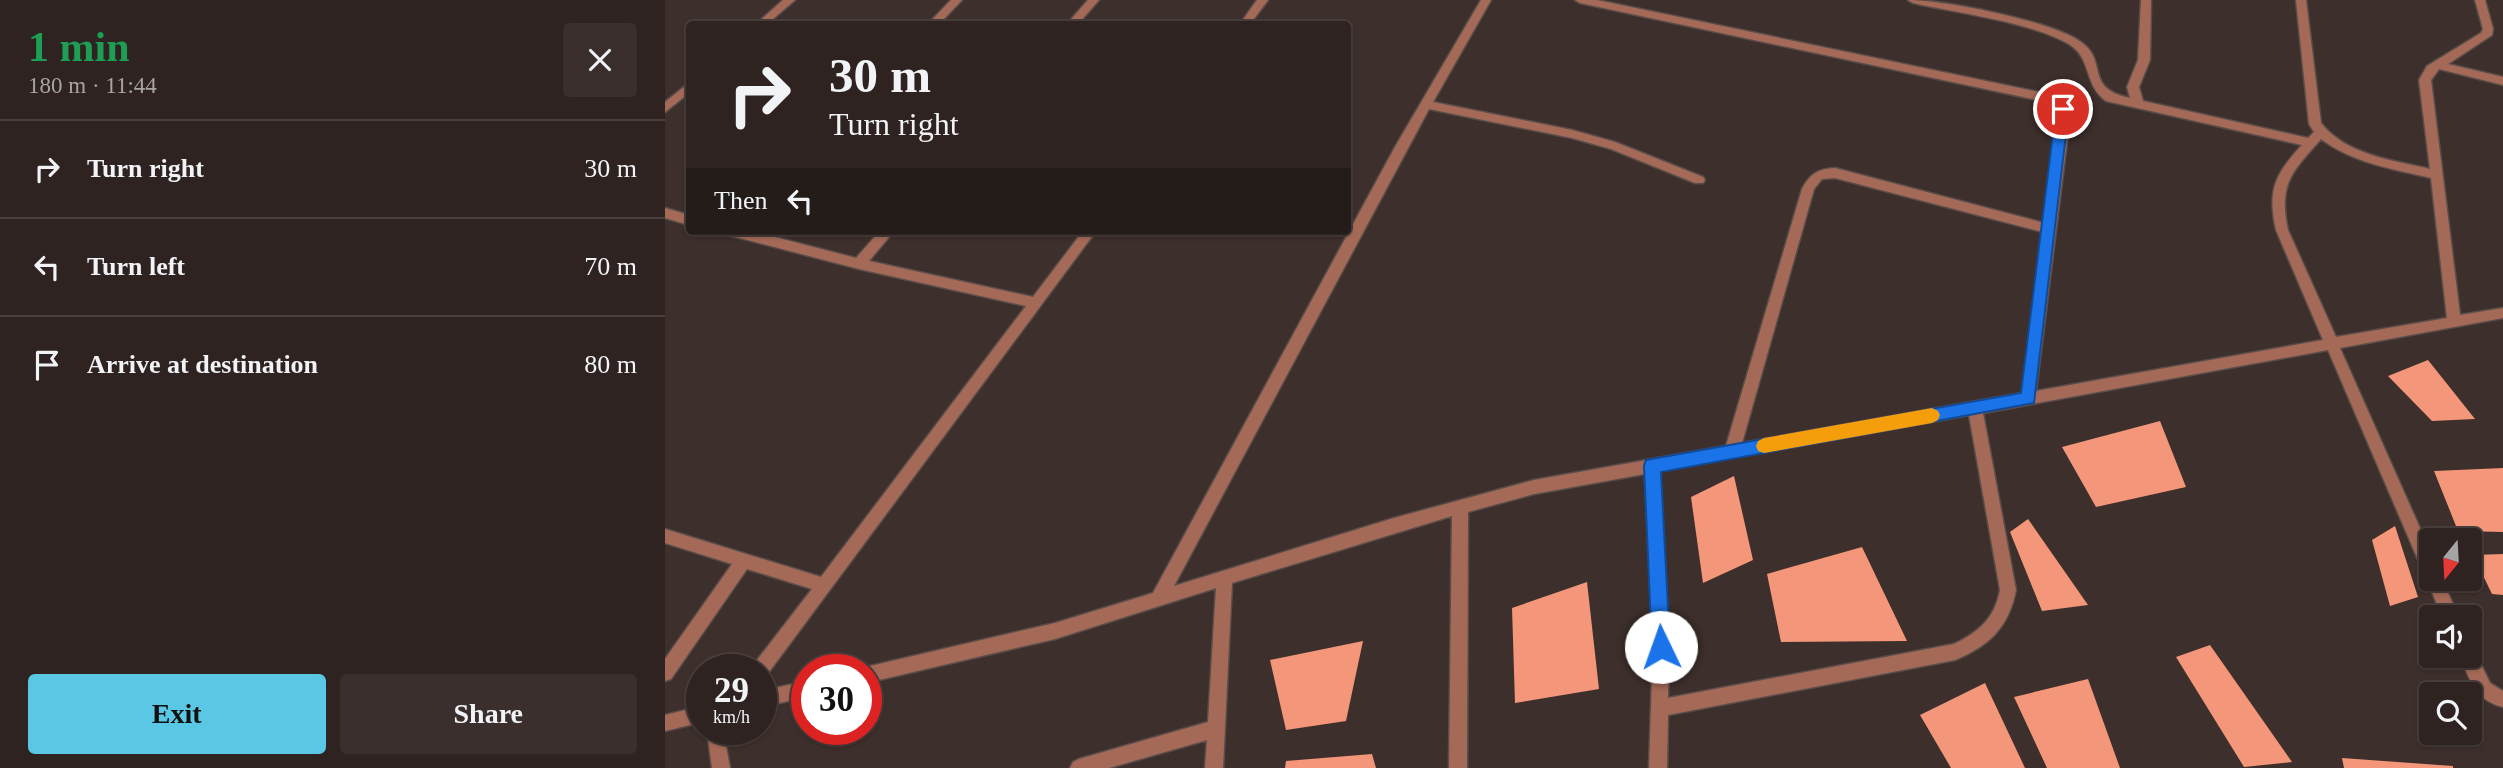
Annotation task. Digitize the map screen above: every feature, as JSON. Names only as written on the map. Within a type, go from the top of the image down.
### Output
[{"type":"street","points":[[765,21],[790,0]]},
{"type":"street","points":[[936,21],[957,0]]},
{"type":"street","points":[[1075,21],[1094,0]]},
{"type":"street","points":[[1247,21],[1263,0]]},
{"type":"street","points":[[1159,598],[1425,104],[1486,0]]},
{"type":"street","points":[[1580,0],[2039,96],[2059,104],[2064,117],[2028,398]]},
{"type":"street","points":[[1913,0],[2068,39],[2084,52],[2100,92],[2110,98],[2315,138],[2435,175]]},
{"type":"street","points":[[2138,104],[2133,87],[2144,60],[2146,0]]},
{"type":"street","points":[[2301,0],[2315,138],[2283,175],[2275,194],[2276,210],[2419,543]]},
{"type":"street","points":[[2454,322],[2424,92],[2425,80],[2437,65],[2486,35],[2488,29],[2480,0]]},
{"type":"street","points":[[2437,65],[2503,81]]},
{"type":"street","points":[[665,108],[686,90]]},
{"type":"street","points":[[1425,104],[1572,134],[1615,146],[1699,180]]},
{"type":"street","points":[[1732,452],[1813,179],[1822,173],[1835,173],[2050,229]]},
{"type":"street","points":[[665,213],[686,219]]},
{"type":"street","points":[[747,235],[859,264],[1036,303]]},
{"type":"street","points":[[859,264],[884,235]]},
{"type":"street","points":[[771,654],[1087,235]]},
{"type":"street","points":[[882,671],[1055,631],[1460,507],[1534,487],[2503,313]]},
{"type":"street","points":[[1660,708],[1955,652],[1989,633],[2006,606],[2008,590],[1975,408]]},
{"type":"street","points":[[1652,466],[1661,647],[1658,768]]},
{"type":"street","points":[[1458,768],[1460,507]]},
{"type":"street","points":[[665,536],[824,584]]},
{"type":"street","points":[[665,673],[744,560]]},
{"type":"street","points":[[1214,768],[1224,578]]},
{"type":"street","points":[[2474,668],[2484,690],[2492,697],[2503,699]]},
{"type":"street","points":[[665,723],[686,718]]},
{"type":"street","points":[[1079,768],[1214,729]]},
{"type":"street","points":[[717,745],[721,768]]},
{"type":"building","points":[[2428,360],[2475,419],[2432,421],[2388,376]]},
{"type":"building","points":[[2160,421],[2186,487],[2096,507],[2062,447]]},
{"type":"building","points":[[2503,468],[2503,532],[2482,532],[2482,528],[2457,528],[2434,471]]},
{"type":"building","points":[[1734,476],[1753,560],[1703,583],[1691,497]]},
{"type":"building","points":[[2028,519],[2088,605],[2042,611],[2010,532]]},
{"type":"building","points":[[2395,526],[2418,597],[2390,606],[2372,540]]},
{"type":"building","points":[[1862,547],[1907,641],[1781,642],[1767,574]]},
{"type":"building","points":[[2503,554],[2503,595],[2492,594],[2482,573],[2482,555]]},
{"type":"building","points":[[1587,582],[1599,689],[1515,703],[1512,608]]},
{"type":"building","points":[[1363,641],[1346,721],[1286,730],[1270,660]]},
{"type":"building","points":[[2210,645],[2292,762],[2244,767],[2176,657]]},
{"type":"building","points":[[2088,679],[2120,768],[2047,768],[2014,697]]},
{"type":"building","points":[[1985,683],[2025,768],[1951,768],[1920,715]]},
{"type":"building","points":[[1372,754],[1376,768],[1285,768],[1286,761]]},
{"type":"building","points":[[2342,758],[2453,766],[2453,768],[2344,768]]},
{"type":"slow traffic","points":[[1764,446],[1932,415]]},
{"type":"route","points":[[1661,647],[1652,466],[2028,398],[2063,109]]}]
